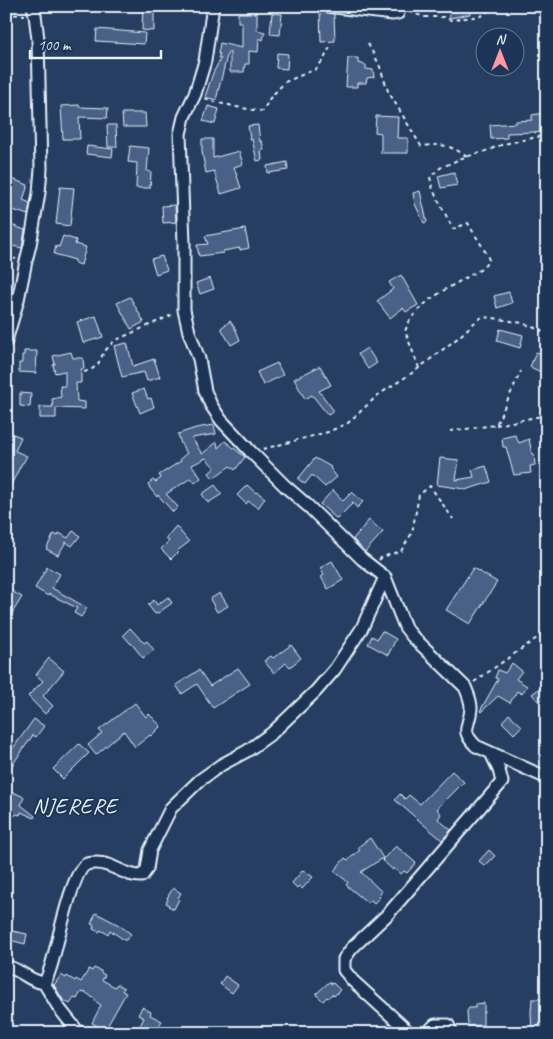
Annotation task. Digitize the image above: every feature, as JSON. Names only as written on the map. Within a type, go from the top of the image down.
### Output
[{"type":"street","points":[[213,6],[205,61],[184,117],[180,134],[184,310],[189,332],[199,359],[205,391],[210,405],[221,420],[285,486],[362,559],[385,577],[405,627],[465,687],[470,698],[471,707],[466,729],[468,738],[476,746],[547,778]]},
{"type":"street","points":[[326,6],[393,14],[398,14],[399,7]]},
{"type":"street","points":[[6,341],[18,300],[39,192],[40,91],[38,39],[34,10]]},
{"type":"street","points":[[44,982],[47,979],[53,960],[67,905],[82,868],[87,864],[102,863],[134,876],[142,876],[147,869],[150,850],[171,808],[200,780],[272,733],[316,691],[335,669],[362,628],[385,577]]},
{"type":"street","points":[[410,1033],[353,982],[344,970],[344,959],[352,948],[388,914],[502,782],[491,753]]},
{"type":"street","points":[[6,966],[37,982],[44,982]]},
{"type":"street","points":[[44,982],[59,1008],[79,1033]]},
{"type":"street","points":[[427,1033],[435,1025],[448,1026],[452,1033]]},
{"type":"path","points":[[399,7],[425,17],[443,17],[451,20],[481,16],[487,12],[489,6]]},
{"type":"path","points":[[6,14],[34,10]]},
{"type":"path","points":[[368,44],[379,64],[388,91],[421,146],[441,144],[456,149],[467,157]]},
{"type":"path","points":[[196,89],[202,97],[215,103],[244,110],[263,111],[270,98],[284,82],[316,69],[324,60],[329,49],[334,45]]},
{"type":"path","points":[[419,368],[406,331],[411,318],[429,300],[483,268],[490,260],[468,223],[453,229],[433,190],[430,177],[440,168],[467,157],[504,144],[547,135]]},
{"type":"path","points":[[84,372],[91,370],[98,364],[104,352],[114,341],[184,310]]},
{"type":"path","points":[[251,452],[328,432],[348,423],[378,395],[419,368],[482,318],[522,324],[547,333]]},
{"type":"path","points":[[496,425],[521,371]]},
{"type":"path","points":[[450,431],[496,425],[547,415]]},
{"type":"path","points":[[373,568],[382,557],[401,551],[412,533],[419,495],[430,486],[453,518]]},
{"type":"path","points":[[547,535],[544,543],[547,544]]},
{"type":"path","points":[[465,687],[547,631]]},
{"type":"building","points":[[143,6],[154,6],[154,31],[142,30]]},
{"type":"building","points":[[448,6],[469,6],[470,14],[450,18]]},
{"type":"building","points":[[320,11],[334,14],[335,41],[321,42]]},
{"type":"building","points":[[238,13],[257,13],[257,30],[265,32],[263,40],[259,38],[258,52],[249,51],[249,64],[245,64],[244,72],[230,72],[230,52],[228,52],[216,100],[205,97],[213,73],[221,58],[218,58],[220,43],[242,48],[242,22],[238,22]]},
{"type":"building","points":[[272,13],[282,14],[280,35],[270,34]]},
{"type":"building","points":[[97,29],[145,33],[144,44],[96,41]]},
{"type":"building","points":[[277,53],[288,54],[287,69],[276,68]]},
{"type":"building","points":[[348,58],[358,58],[358,63],[366,65],[366,69],[373,70],[374,77],[367,78],[366,83],[357,83],[357,87],[346,87]]},
{"type":"building","points":[[79,105],[79,107],[108,108],[107,118],[79,117],[80,139],[63,139],[61,106]]},
{"type":"building","points":[[208,106],[219,109],[215,124],[203,121]]},
{"type":"building","points":[[122,113],[145,113],[146,127],[123,127]]},
{"type":"building","points":[[544,113],[547,131],[507,133],[507,138],[491,139],[490,125],[532,120],[532,115]]},
{"type":"building","points":[[376,116],[398,117],[397,138],[408,138],[408,153],[381,153],[381,133],[375,132]]},
{"type":"building","points":[[107,125],[116,125],[117,147],[108,147]]},
{"type":"building","points":[[258,125],[260,142],[262,141],[264,150],[261,150],[262,160],[257,161],[248,126]]},
{"type":"building","points":[[202,139],[213,139],[213,158],[239,151],[243,164],[234,167],[241,188],[221,194],[214,171],[206,173],[202,152]]},
{"type":"building","points":[[87,146],[113,149],[112,157],[86,154]]},
{"type":"building","points":[[130,146],[149,148],[147,171],[151,172],[150,188],[136,188],[137,163],[128,162]]},
{"type":"building","points":[[287,162],[288,170],[268,173],[267,166]]},
{"type":"building","points":[[454,172],[457,185],[441,188],[438,176]]},
{"type":"building","points":[[12,179],[28,185],[23,200],[30,203],[28,215],[7,208],[11,193],[6,191]]},
{"type":"building","points":[[60,187],[74,188],[70,226],[56,224]]},
{"type":"building","points":[[420,191],[427,222],[424,223],[415,204],[413,193]]},
{"type":"building","points":[[175,205],[176,222],[163,223],[162,206]]},
{"type":"building","points":[[11,225],[25,230],[22,248],[7,245]]},
{"type":"building","points":[[245,229],[249,248],[199,256],[197,245],[208,244],[205,236]]},
{"type":"building","points":[[63,236],[76,240],[75,244],[86,247],[81,265],[75,263],[75,260],[54,254],[56,246],[59,247]]},
{"type":"building","points":[[162,256],[167,270],[156,274],[151,259]]},
{"type":"building","points":[[401,275],[418,305],[406,312],[403,308],[390,318],[377,301],[393,289],[389,282]]},
{"type":"building","points":[[210,278],[214,289],[200,294],[196,283]]},
{"type":"building","points":[[509,292],[512,303],[497,308],[494,296]]},
{"type":"building","points":[[130,297],[144,322],[131,329],[117,303]]},
{"type":"building","points":[[96,316],[103,337],[83,343],[77,322]]},
{"type":"building","points":[[230,321],[240,340],[231,345],[221,328]]},
{"type":"building","points":[[500,329],[523,335],[520,348],[497,341]]},
{"type":"building","points":[[127,343],[133,366],[154,359],[160,377],[147,381],[144,372],[122,377],[114,346]]},
{"type":"building","points":[[367,348],[377,363],[368,369],[358,354]]},
{"type":"building","points":[[24,351],[37,351],[36,373],[19,372],[19,363],[22,363]]},
{"type":"building","points":[[71,352],[73,358],[83,358],[84,369],[81,369],[81,383],[76,383],[77,401],[85,402],[85,409],[56,408],[56,418],[40,418],[40,407],[53,407],[52,399],[61,397],[60,386],[65,386],[65,371],[55,373],[53,356]]},
{"type":"building","points":[[536,352],[547,356],[547,364],[543,373],[530,367]]},
{"type":"building","points":[[277,363],[283,375],[263,385],[257,372]]},
{"type":"building","points":[[320,366],[331,385],[319,391],[334,411],[328,415],[312,395],[305,399],[294,379]]},
{"type":"building","points":[[144,389],[148,399],[151,398],[154,407],[140,413],[132,393]]},
{"type":"building","points":[[20,393],[31,394],[30,407],[20,406]]},
{"type":"building","points":[[214,425],[216,434],[192,438],[202,454],[217,442],[218,448],[225,441],[245,457],[235,470],[230,466],[213,478],[209,473],[215,468],[206,458],[192,465],[201,478],[195,483],[191,478],[166,494],[178,507],[173,512],[158,495],[157,497],[148,484],[153,480],[156,482],[161,478],[159,475],[181,461],[180,459],[187,453],[181,444],[178,434]]},
{"type":"building","points":[[13,434],[21,437],[15,451],[27,456],[6,495],[6,446],[8,447]]},
{"type":"building","points":[[515,435],[519,443],[529,439],[535,465],[530,466],[531,473],[514,475],[506,447],[503,447],[502,438]]},
{"type":"building","points":[[315,458],[331,467],[337,477],[325,487],[312,475],[305,484],[298,479]]},
{"type":"building","points":[[440,458],[459,460],[456,480],[474,477],[472,470],[486,466],[491,482],[465,490],[437,485]]},
{"type":"building","points":[[215,485],[222,494],[208,503],[202,494]]},
{"type":"building","points":[[247,485],[265,498],[258,508],[248,501],[246,504],[237,495]]},
{"type":"building","points":[[333,490],[343,501],[352,492],[363,502],[357,508],[353,503],[337,519],[320,504]]},
{"type":"building","points":[[369,520],[383,532],[365,552],[353,539]]},
{"type":"building","points":[[176,526],[189,542],[177,551],[171,559],[161,549],[169,541],[166,538]]},
{"type":"building","points":[[73,531],[80,536],[72,546],[66,542],[58,555],[46,549],[54,534],[58,536],[59,533],[68,538]]},
{"type":"building","points":[[332,561],[343,580],[328,589],[321,577],[324,575],[320,568]]},
{"type":"building","points":[[47,567],[60,574],[52,588],[87,608],[81,617],[74,613],[77,608],[49,594],[48,596],[35,588]]},
{"type":"building","points":[[473,568],[497,582],[470,624],[446,610]]},
{"type":"building","points":[[6,588],[22,597],[6,623]]},
{"type":"building","points":[[220,593],[228,606],[217,612],[210,599]]},
{"type":"building","points":[[168,597],[172,603],[158,613],[155,614],[148,605],[154,600],[157,605]]},
{"type":"building","points":[[130,628],[144,643],[147,641],[154,650],[143,658],[123,635]]},
{"type":"building","points":[[382,631],[396,639],[388,655],[368,644],[372,636],[377,639]]},
{"type":"building","points":[[291,645],[301,658],[290,667],[286,663],[274,673],[264,661],[271,656],[273,658]]},
{"type":"building","points":[[49,658],[64,671],[43,696],[53,706],[45,714],[28,696],[43,681],[36,675]]},
{"type":"building","points":[[512,663],[522,671],[516,679],[527,686],[522,694],[517,691],[510,703],[498,696],[481,712],[498,679],[495,678],[498,670],[505,673]]},
{"type":"building","points":[[238,668],[250,684],[213,708],[197,684],[182,694],[176,685],[199,670],[210,686]]},
{"type":"building","points":[[547,683],[547,695],[539,702],[532,694]]},
{"type":"building","points":[[135,703],[146,717],[149,714],[161,726],[135,747],[124,731],[96,755],[88,745],[102,733],[99,730]]},
{"type":"building","points":[[509,714],[522,726],[514,734],[502,722]]},
{"type":"building","points":[[34,719],[44,726],[36,737],[33,735],[6,774],[6,758]]},
{"type":"building","points":[[79,744],[89,753],[63,779],[53,769]]},
{"type":"building","points":[[452,771],[464,782],[437,809],[441,814],[438,819],[451,830],[442,840],[395,800],[400,794],[405,799],[409,795],[420,804]]},
{"type":"building","points":[[13,792],[24,797],[21,805],[35,816],[34,818],[21,812],[20,815],[14,816],[6,812],[6,805]]},
{"type":"building","points":[[370,838],[383,858],[361,872],[382,892],[374,903],[371,900],[368,903],[346,885],[348,882],[334,871],[345,858],[348,860],[360,850],[358,847]]},
{"type":"building","points":[[396,846],[416,863],[407,873],[404,871],[401,874],[394,868],[393,870],[382,860]]},
{"type":"building","points":[[489,850],[495,856],[485,866],[479,861]]},
{"type":"building","points":[[303,870],[313,877],[302,889],[299,886],[297,888],[292,883]]},
{"type":"building","points":[[173,888],[181,893],[174,909],[166,903]]},
{"type":"building","points":[[96,913],[119,925],[131,934],[124,940],[110,930],[108,934],[93,929],[94,925],[91,924]]},
{"type":"building","points":[[12,931],[27,934],[25,944],[10,940]]},
{"type":"building","points":[[94,968],[105,975],[102,980],[115,987],[117,984],[124,988],[122,991],[126,993],[105,1030],[92,1023],[101,1005],[96,1000],[85,992],[81,992],[77,999],[74,998],[70,1004],[63,1000],[54,985],[61,975],[81,982],[89,969],[92,971]]},
{"type":"building","points":[[225,976],[238,985],[232,993],[220,984]]},
{"type":"building","points":[[329,982],[333,983],[340,990],[334,996],[332,994],[323,1001],[316,994]]},
{"type":"building","points":[[532,999],[544,999],[543,1031],[539,1031],[539,1033],[532,1033]]},
{"type":"building","points":[[484,1003],[483,1025],[468,1026],[467,1011],[469,1008],[475,1008],[475,1004]]},
{"type":"building","points":[[142,1007],[151,1012],[150,1015],[162,1021],[151,1033],[136,1033],[144,1018],[138,1015]]},
{"type":"district","name":"NJERERE","points":[[75,806]]}]
